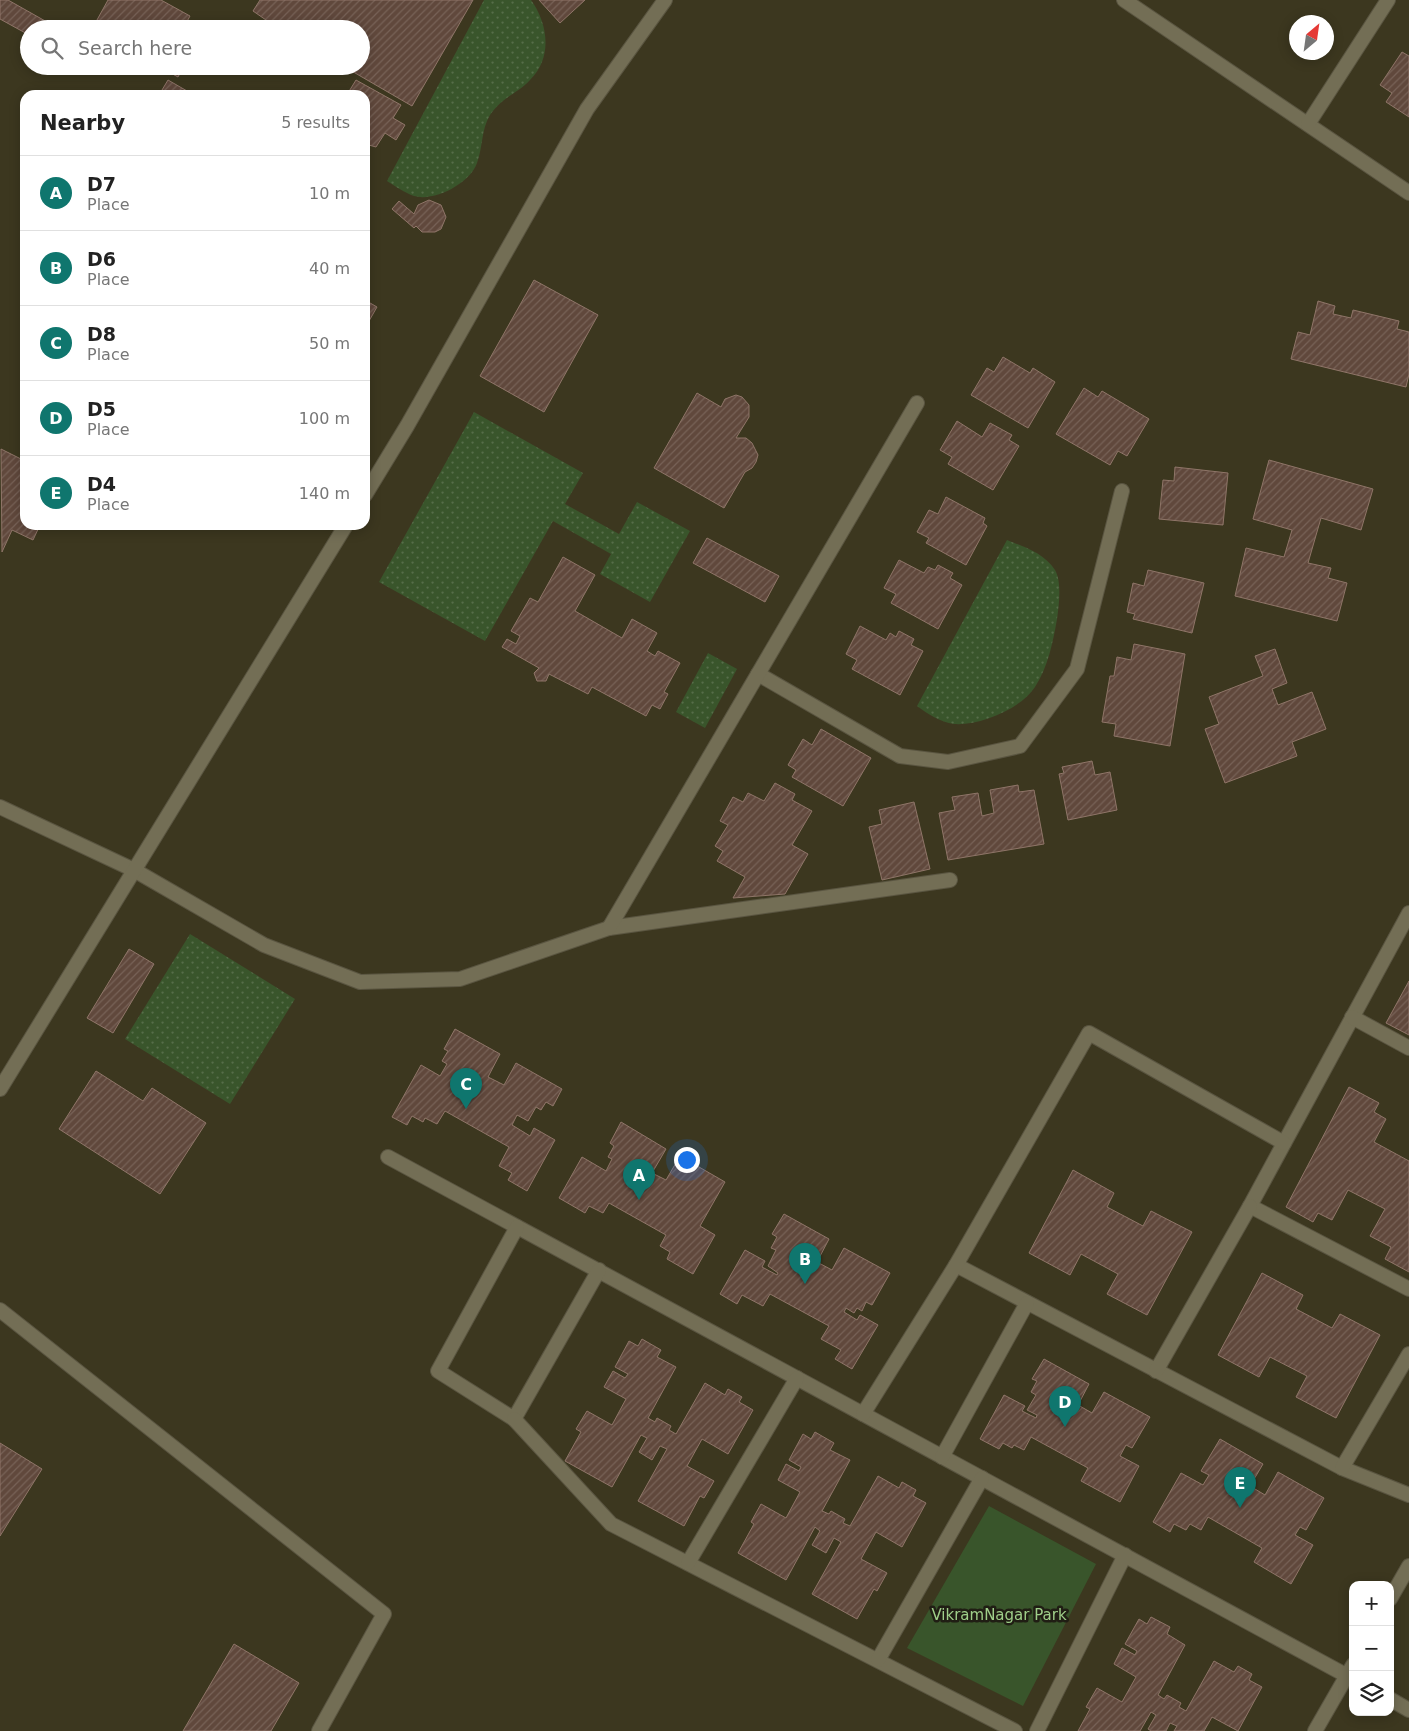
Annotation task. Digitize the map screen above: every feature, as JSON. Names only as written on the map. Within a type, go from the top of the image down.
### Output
[{"type":"street","points":[[370,487],[407,426],[586,108],[664,0]]},
{"type":"street","points":[[1124,0],[1409,193]]},
{"type":"street","points":[[1308,124],[1388,0]]},
{"type":"street","points":[[609,928],[917,403]]},
{"type":"street","points":[[758,674],[900,756],[948,762],[1020,746],[1076,669],[1122,491]]},
{"type":"street","points":[[0,1089],[343,530]]},
{"type":"street","points":[[0,807],[134,870],[264,945],[360,982],[460,979],[609,928],[950,880]]},
{"type":"street","points":[[1156,1371],[1250,1206],[1409,913]]},
{"type":"street","points":[[1352,1017],[1409,1048]]},
{"type":"street","points":[[863,1414],[956,1266],[1090,1033],[1284,1143]]},
{"type":"street","points":[[388,1157],[942,1457],[1349,1672]]},
{"type":"street","points":[[1250,1206],[1409,1289]]},
{"type":"street","points":[[517,1227],[438,1371],[514,1419],[611,1524],[1015,1731]]},
{"type":"street","points":[[956,1266],[1342,1468],[1409,1495]]},
{"type":"street","points":[[514,1419],[599,1270]]},
{"type":"street","points":[[942,1457],[1027,1303]]},
{"type":"street","points":[[0,1310],[384,1614],[319,1731]]},
{"type":"street","points":[[1342,1468],[1409,1354]]},
{"type":"street","points":[[688,1563],[797,1378]]},
{"type":"street","points":[[878,1660],[982,1478]]},
{"type":"street","points":[[1037,1731],[1125,1555]]},
{"type":"street","points":[[1394,1592],[1409,1566]]},
{"type":"street","points":[[1315,1731],[1349,1676]]},
{"type":"street","points":[[1394,1701],[1409,1710]]},
{"type":"green space","points":[[484,0],[531,0],[541,19],[546,40],[542,61],[530,80],[500,103],[490,115],[485,127],[477,163],[467,177],[460,184],[441,193],[432,196],[414,196],[387,181]]},
{"type":"green space","points":[[474,412],[583,473],[565,504],[619,534],[637,502],[690,531],[650,602],[600,574],[611,554],[553,521],[485,641],[379,582]]},
{"type":"green space","points":[[1007,540],[1027,548],[1045,559],[1055,570],[1059,581],[1058,613],[1047,663],[1040,679],[1029,695],[1010,709],[987,719],[964,724],[944,721],[930,715],[917,706]]},
{"type":"green space","points":[[708,653],[737,669],[705,728],[676,712]]},
{"type":"green space","points":[[190,934],[295,999],[230,1104],[125,1039]]},
{"type":"green space","name":"VikramNagar Park","points":[[989,1506],[1096,1564],[1023,1706],[907,1648]]},
{"type":"building","points":[[0,0],[8,0],[43,20],[20,20],[20,30],[0,19]]},
{"type":"building","points":[[108,0],[161,0],[190,16],[188,20],[97,20]]},
{"type":"building","points":[[260,0],[473,0],[412,106],[359,75],[370,75],[370,20],[266,20],[253,11]]},
{"type":"building","points":[[539,0],[585,0],[560,23]]},
{"type":"building","points":[[1402,52],[1409,56],[1409,117],[1386,102],[1392,93],[1380,85]]},
{"type":"building","points":[[168,80],[185,90],[162,90]]},
{"type":"building","points":[[356,80],[401,105],[393,118],[405,125],[396,140],[385,133],[376,147],[370,145],[370,90],[350,90]]},
{"type":"building","points":[[429,200],[441,205],[446,217],[441,229],[435,232],[422,232],[416,226],[414,228],[392,209],[399,201],[414,214],[418,205]]},
{"type":"building","points":[[534,280],[598,315],[544,412],[480,376]]},
{"type":"building","points":[[1318,301],[1335,306],[1333,314],[1351,318],[1353,310],[1399,321],[1397,329],[1409,332],[1409,374],[1406,387],[1291,359],[1298,332],[1310,335]]},
{"type":"building","points":[[370,303],[377,307],[370,319]]},
{"type":"building","points":[[1003,357],[1030,373],[1033,368],[1055,382],[1028,428],[971,395],[987,368],[994,372]]},
{"type":"building","points":[[1084,388],[1098,397],[1102,391],[1149,419],[1127,456],[1118,451],[1110,465],[1056,434]]},
{"type":"building","points":[[697,393],[721,407],[725,399],[736,395],[742,397],[749,405],[749,417],[736,438],[746,438],[752,443],[758,455],[756,462],[752,468],[745,472],[724,508],[654,468]]},
{"type":"building","points":[[957,421],[982,437],[990,423],[1012,435],[1009,440],[1019,446],[993,490],[948,464],[952,457],[940,450]]},
{"type":"building","points":[[1,449],[20,458],[20,530],[38,530],[33,540],[12,530],[2,552]]},
{"type":"building","points":[[1269,460],[1373,489],[1361,530],[1321,518],[1308,563],[1331,568],[1328,578],[1347,583],[1337,621],[1235,596],[1246,548],[1284,557],[1292,530],[1253,519]]},
{"type":"building","points":[[1175,467],[1228,473],[1223,525],[1159,519],[1163,480],[1174,481]]},
{"type":"building","points":[[946,497],[985,518],[983,523],[987,526],[966,565],[926,543],[929,538],[917,532],[929,510],[938,514]]},
{"type":"building","points":[[707,538],[779,576],[765,602],[693,563]]},
{"type":"building","points":[[563,557],[595,575],[575,611],[622,638],[632,619],[657,633],[647,651],[655,656],[658,651],[680,663],[664,692],[668,694],[660,709],[652,705],[646,716],[592,687],[588,694],[549,674],[546,681],[537,681],[534,673],[539,668],[502,647],[507,639],[516,644],[520,636],[511,631],[530,598],[538,602]]},
{"type":"building","points":[[899,560],[924,573],[928,567],[935,570],[938,565],[953,573],[950,578],[962,585],[938,629],[891,603],[896,594],[884,588]]},
{"type":"building","points":[[1148,570],[1204,583],[1192,633],[1133,619],[1135,614],[1127,612],[1133,583],[1144,586]]},
{"type":"building","points":[[860,626],[886,640],[890,633],[896,637],[899,631],[914,639],[911,645],[923,651],[900,695],[852,669],[857,660],[846,654]]},
{"type":"building","points":[[1134,644],[1185,654],[1170,746],[1114,736],[1116,724],[1102,722],[1110,676],[1114,676],[1117,657],[1131,660]]},
{"type":"building","points":[[1275,649],[1287,683],[1272,689],[1278,705],[1312,692],[1326,729],[1292,742],[1297,756],[1225,783],[1205,729],[1219,724],[1209,697],[1263,676],[1255,656]]},
{"type":"building","points":[[821,729],[871,758],[843,806],[792,777],[796,770],[788,765],[803,739],[812,745]]},
{"type":"building","points":[[1092,761],[1095,775],[1110,772],[1117,810],[1068,820],[1059,774],[1064,773],[1062,767]]},
{"type":"building","points":[[775,783],[795,794],[792,800],[812,811],[792,845],[808,854],[785,894],[733,898],[745,877],[717,861],[723,851],[715,846],[728,825],[720,821],[733,797],[743,802],[748,793],[764,801]]},
{"type":"building","points":[[1018,785],[1019,792],[1034,790],[1044,844],[948,860],[939,813],[955,810],[952,797],[978,793],[982,816],[994,813],[990,790]]},
{"type":"building","points":[[914,802],[930,869],[882,880],[869,827],[882,824],[879,810]]},
{"type":"building","points":[[129,949],[154,964],[113,1033],[87,1018]]},
{"type":"building","points":[[1409,981],[1409,1035],[1386,1023]]},
{"type":"building","points":[[455,1029],[500,1054],[488,1077],[504,1085],[516,1063],[562,1089],[553,1106],[546,1102],[541,1110],[536,1107],[528,1121],[517,1115],[512,1125],[530,1136],[534,1128],[555,1140],[527,1191],[508,1180],[512,1173],[499,1166],[509,1147],[445,1111],[437,1124],[425,1118],[423,1122],[412,1116],[407,1125],[392,1117],[421,1065],[440,1076],[447,1064],[442,1061],[448,1051],[444,1049]]},
{"type":"building","points":[[96,1071],[143,1101],[152,1088],[206,1123],[160,1194],[59,1129]]},
{"type":"building","points":[[1349,1087],[1379,1103],[1374,1112],[1386,1119],[1374,1142],[1409,1161],[1409,1272],[1385,1259],[1391,1247],[1370,1236],[1385,1209],[1348,1190],[1332,1220],[1318,1213],[1313,1222],[1286,1207]]},
{"type":"building","points":[[621,1122],[666,1149],[652,1173],[666,1180],[680,1156],[725,1182],[700,1226],[715,1235],[693,1274],[667,1259],[670,1252],[660,1246],[666,1235],[609,1203],[603,1213],[589,1206],[585,1213],[559,1198],[582,1157],[606,1171],[612,1159],[608,1157],[614,1146],[610,1143]]},
{"type":"building","points":[[1073,1170],[1114,1193],[1107,1207],[1143,1226],[1151,1211],[1192,1232],[1147,1315],[1107,1294],[1118,1274],[1081,1254],[1070,1275],[1029,1253]]},
{"type":"building","points":[[784,1214],[829,1239],[817,1262],[832,1270],[844,1248],[890,1273],[872,1305],[866,1302],[862,1311],[857,1308],[854,1313],[846,1308],[844,1312],[857,1320],[860,1315],[878,1325],[852,1369],[835,1359],[841,1350],[821,1339],[829,1326],[770,1294],[763,1306],[742,1295],[737,1304],[720,1294],[745,1250],[765,1261],[762,1267],[777,1275],[778,1273],[768,1266],[776,1250],[771,1248],[777,1237],[772,1234]]},
{"type":"building","points":[[1262,1273],[1303,1295],[1296,1309],[1332,1328],[1340,1314],[1380,1335],[1336,1418],[1296,1397],[1307,1376],[1270,1357],[1259,1377],[1218,1355]]},
{"type":"building","points":[[642,1339],[661,1350],[657,1357],[676,1367],[648,1418],[655,1422],[657,1418],[671,1426],[669,1430],[676,1434],[705,1383],[725,1395],[728,1389],[742,1397],[739,1402],[753,1410],[728,1454],[702,1439],[687,1466],[714,1481],[704,1498],[700,1496],[684,1526],[638,1501],[667,1449],[660,1446],[652,1460],[639,1452],[647,1438],[641,1435],[612,1487],[565,1461],[581,1432],[576,1429],[587,1411],[612,1425],[626,1399],[604,1387],[613,1371],[625,1378],[628,1374],[615,1367],[629,1341],[638,1346]]},
{"type":"building","points":[[1044,1359],[1089,1384],[1078,1405],[1092,1413],[1104,1392],[1150,1417],[1132,1448],[1126,1445],[1120,1456],[1139,1466],[1120,1502],[1081,1481],[1088,1468],[1031,1437],[1024,1450],[1014,1445],[1012,1448],[1003,1443],[999,1449],[980,1439],[1004,1395],[1025,1406],[1022,1411],[1036,1418],[1037,1415],[1027,1410],[1036,1395],[1031,1392],[1037,1381],[1032,1379]]},
{"type":"building","points":[[815,1432],[834,1443],[830,1450],[850,1460],[822,1511],[829,1514],[831,1511],[845,1519],[843,1523],[850,1526],[878,1476],[899,1488],[902,1482],[916,1490],[913,1496],[926,1503],[902,1547],[876,1532],[861,1559],[887,1573],[877,1591],[874,1589],[857,1619],[812,1594],[841,1542],[834,1538],[826,1553],[812,1545],[820,1531],[815,1527],[786,1580],[738,1553],[754,1524],[751,1522],[761,1504],[786,1518],[800,1492],[778,1480],[786,1464],[799,1471],[801,1467],[789,1460],[803,1434],[811,1439]]},
{"type":"building","points":[[1220,1439],[1263,1464],[1250,1486],[1265,1495],[1278,1472],[1324,1498],[1306,1530],[1300,1527],[1295,1535],[1313,1545],[1291,1584],[1254,1562],[1262,1548],[1208,1517],[1201,1530],[1190,1524],[1186,1530],[1174,1524],[1170,1532],[1153,1522],[1181,1473],[1203,1485],[1209,1475],[1201,1471]]},
{"type":"building","points":[[0,1443],[42,1469],[0,1536]]},
{"type":"building","points":[[1151,1617],[1170,1627],[1167,1634],[1185,1645],[1158,1695],[1164,1699],[1167,1695],[1181,1703],[1179,1707],[1186,1711],[1214,1661],[1234,1672],[1238,1666],[1252,1674],[1249,1680],[1262,1687],[1238,1731],[1212,1717],[1204,1731],[1174,1731],[1177,1726],[1170,1723],[1166,1731],[1151,1731],[1148,1729],[1156,1715],[1151,1712],[1140,1731],[1078,1731],[1090,1709],[1086,1707],[1097,1688],[1122,1702],[1136,1677],[1114,1664],[1122,1648],[1135,1655],[1137,1651],[1125,1644],[1139,1619],[1147,1624]]},
{"type":"building","points":[[234,1644],[299,1683],[271,1731],[183,1731]]},
{"type":"place","name":"D8","points":[[466,1109]]},
{"type":"place","name":"D7","points":[[639,1200]]},
{"type":"place","name":"D6","points":[[805,1284]]},
{"type":"place","name":"D5","points":[[1065,1427]]},
{"type":"place","name":"D4","points":[[1240,1508]]}]
